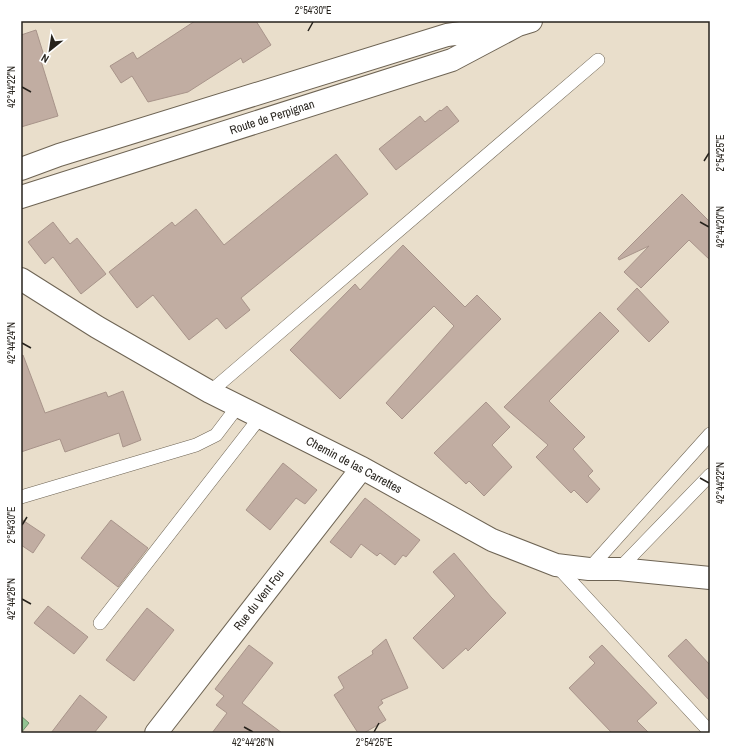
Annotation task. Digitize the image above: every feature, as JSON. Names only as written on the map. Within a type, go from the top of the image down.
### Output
[{"type":"street","name":"Route de Perpignan","points":[[21,169],[59,155],[447,35],[525,23]]},
{"type":"street","name":"Route de Perpignan","points":[[21,197],[452,60],[525,23]]},
{"type":"street","points":[[21,178],[59,155]]},
{"type":"street","name":"Chemin de las Carrettes","points":[[21,279],[97,327],[210,392],[261,416],[362,468],[492,540],[556,565],[589,569],[619,569],[710,578]]},
{"type":"street","name":"Rue du Vent Fou","points":[[165,730],[174,708],[362,468]]},
{"type":"lane","points":[[210,392],[598,60]]},
{"type":"lane","points":[[21,497],[196,445],[216,435],[238,406]]},
{"type":"lane","points":[[100,623],[261,416]]},
{"type":"lane","points":[[589,569],[710,434]]},
{"type":"lane","points":[[619,569],[710,475]]},
{"type":"lane","points":[[556,565],[710,732]]},
{"type":"shaded area","points":[[21,716],[29,723],[21,733]]},
{"type":"building","points":[[195,21],[256,21],[271,45],[243,63],[241,58],[188,92],[148,102],[132,76],[121,83],[110,66],[133,52],[137,59]]},
{"type":"building","points":[[36,30],[45,59],[41,61],[58,116],[21,127],[21,35]]},
{"type":"building","points":[[447,106],[459,121],[396,170],[379,149],[420,116],[425,122]]},
{"type":"building","points":[[336,154],[368,194],[241,298],[250,310],[226,329],[217,318],[189,340],[153,295],[137,308],[109,272],[172,222],[175,226],[196,209],[224,245]]},
{"type":"building","points":[[682,194],[710,222],[710,260],[689,240],[641,288],[624,272],[649,246],[619,260],[618,258]]},
{"type":"building","points":[[53,222],[70,244],[77,238],[106,274],[81,294],[53,257],[45,264],[28,242]]},
{"type":"building","points":[[403,245],[465,307],[477,295],[501,319],[402,419],[386,403],[454,326],[434,306],[340,399],[290,350],[355,284],[360,290]]},
{"type":"building","points":[[637,288],[669,322],[649,342],[617,309]]},
{"type":"building","points":[[600,312],[619,331],[549,401],[585,437],[573,449],[593,471],[588,476],[600,489],[587,503],[574,490],[571,493],[536,457],[548,445],[504,407]]},
{"type":"building","points":[[23,355],[45,413],[106,392],[108,397],[123,391],[141,440],[123,447],[119,433],[65,452],[60,439],[21,452],[21,356]]},
{"type":"building","points":[[486,402],[510,427],[492,445],[512,467],[484,496],[469,481],[466,484],[434,453]]},
{"type":"building","points":[[283,463],[317,490],[305,504],[296,498],[270,530],[246,510]]},
{"type":"building","points":[[365,498],[420,540],[406,557],[403,555],[395,565],[380,553],[377,556],[361,544],[351,558],[330,542]]},
{"type":"building","points":[[21,519],[45,535],[33,553],[21,545]]},
{"type":"building","points":[[111,520],[148,548],[118,587],[81,558]]},
{"type":"building","points":[[454,553],[506,613],[468,651],[466,648],[443,669],[413,638],[455,596],[433,572]]},
{"type":"building","points":[[48,606],[88,637],[74,654],[34,623]]},
{"type":"building","points":[[147,608],[174,630],[134,681],[106,660]]},
{"type":"building","points":[[386,639],[408,688],[381,700],[383,703],[378,707],[386,720],[364,733],[358,733],[334,695],[344,688],[338,677],[373,654],[372,651]]},
{"type":"building","points":[[686,639],[710,665],[710,701],[668,656]]},
{"type":"building","points":[[249,645],[273,663],[242,703],[282,733],[212,733],[227,713],[216,705],[224,696],[215,689]]},
{"type":"building","points":[[602,645],[657,703],[637,721],[649,733],[612,733],[569,688],[595,663],[589,657]]},
{"type":"building","points":[[80,695],[107,717],[94,733],[51,733]]}]
